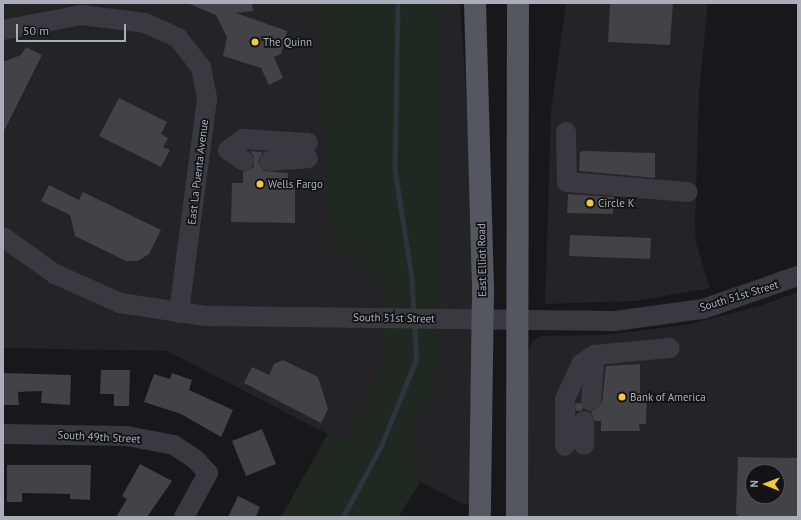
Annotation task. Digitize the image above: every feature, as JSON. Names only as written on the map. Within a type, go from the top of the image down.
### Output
[{"type":"main road","name":"East Elliot Road","points":[[475,3],[483,319],[480,517]]},
{"type":"main road","points":[[517,517],[518,3]]},
{"type":"street","name":"East La Puenta Avenue","points":[[3,30],[96,14],[145,23],[178,38],[201,67],[207,99],[179,314]]},
{"type":"street","points":[[566,132],[567,182],[688,192]]},
{"type":"street","points":[[236,155],[243,139],[308,150],[269,161]]},
{"type":"street","name":"South 51st Street","points":[[3,237],[32,260],[78,286],[120,303],[179,314],[615,321],[702,308],[798,276]]},
{"type":"street","points":[[587,421],[578,445],[565,398],[581,364],[670,348]]},
{"type":"street","points":[[588,401],[593,361]]},
{"type":"street","name":"South 49th Street","points":[[3,434],[150,439],[174,445],[195,459],[208,473],[184,517]]},
{"type":"shaded area","points":[[3,3],[460,3],[472,183],[471,504],[463,504],[167,351],[3,348]]},
{"type":"shaded area","points":[[317,3],[441,3],[442,295],[435,389],[409,424],[421,481],[398,517],[281,517],[329,432],[347,441],[384,362],[384,291],[350,253],[332,250]]},
{"type":"shaded area","points":[[566,3],[708,3],[699,92],[695,223],[696,243],[710,288],[636,301],[545,304],[551,111]]},
{"type":"shaded area","points":[[798,292],[798,517],[527,517],[528,351],[533,341],[541,336],[604,335],[685,325],[760,306]]},
{"type":"building","name":"The Quinn","points":[[187,3],[252,3],[253,11],[236,13],[287,31],[281,54],[274,57],[283,78],[269,85],[261,68],[223,56],[227,37],[216,15]]},
{"type":"building","points":[[673,3],[670,45],[608,42],[610,4]]},
{"type":"building","points":[[26,47],[42,55],[3,133],[3,62],[21,55]]},
{"type":"building","points":[[119,98],[167,122],[161,134],[168,138],[163,147],[170,150],[161,167],[99,136]]},
{"type":"building","name":"Wells Fargo","points":[[250,151],[262,152],[258,162],[264,171],[288,173],[288,186],[295,186],[295,223],[231,222],[232,183],[243,183],[243,172],[254,167],[254,156]]},
{"type":"building","points":[[580,152],[655,153],[655,178],[579,171]]},
{"type":"building","points":[[49,185],[79,200],[83,192],[161,230],[149,254],[138,261],[126,261],[75,236],[70,215],[41,201]]},
{"type":"building","name":"Circle K","points":[[568,194],[614,197],[613,214],[567,213]]},
{"type":"building","name":"Circle K","points":[[570,235],[651,238],[650,259],[569,256]]},
{"type":"building","points":[[283,360],[318,377],[328,409],[321,423],[244,383],[252,367],[269,375],[274,364]]},
{"type":"building","name":"Bank of America","points":[[640,364],[640,393],[647,393],[646,424],[639,424],[640,431],[601,431],[601,421],[595,421],[591,412],[602,402],[606,366]]},
{"type":"building","points":[[101,370],[130,370],[129,406],[114,406],[114,394],[100,394]]},
{"type":"building","points":[[3,373],[71,375],[70,405],[41,403],[42,391],[18,392],[19,405],[3,405]]},
{"type":"building","points":[[172,373],[192,380],[189,390],[233,410],[221,437],[181,414],[144,402],[154,374],[170,379]]},
{"type":"building","points":[[579,403],[582,404],[582,410],[579,411],[576,410],[575,407],[576,404]]},
{"type":"building","points":[[262,429],[276,464],[246,476],[232,441]]},
{"type":"building","points":[[738,457],[798,458],[798,517],[740,517],[736,514]]},
{"type":"building","points":[[140,464],[172,481],[147,517],[116,517],[127,499],[122,496]]},
{"type":"building","points":[[7,465],[91,465],[90,500],[70,499],[70,494],[22,493],[22,502],[7,502]]},
{"type":"building","points":[[238,496],[260,507],[256,517],[228,517]]},
{"type":"waterway","points":[[398,3],[395,169],[412,277],[414,314]]},
{"type":"waterway","points":[[343,517],[381,446],[416,360],[414,323]]},
{"type":"place","name":"The Quinn","points":[[255,42]]},
{"type":"place","name":"Wells Fargo","points":[[260,184]]},
{"type":"place","name":"Circle K","points":[[590,203]]},
{"type":"place","name":"Bank of America","points":[[622,397]]}]
